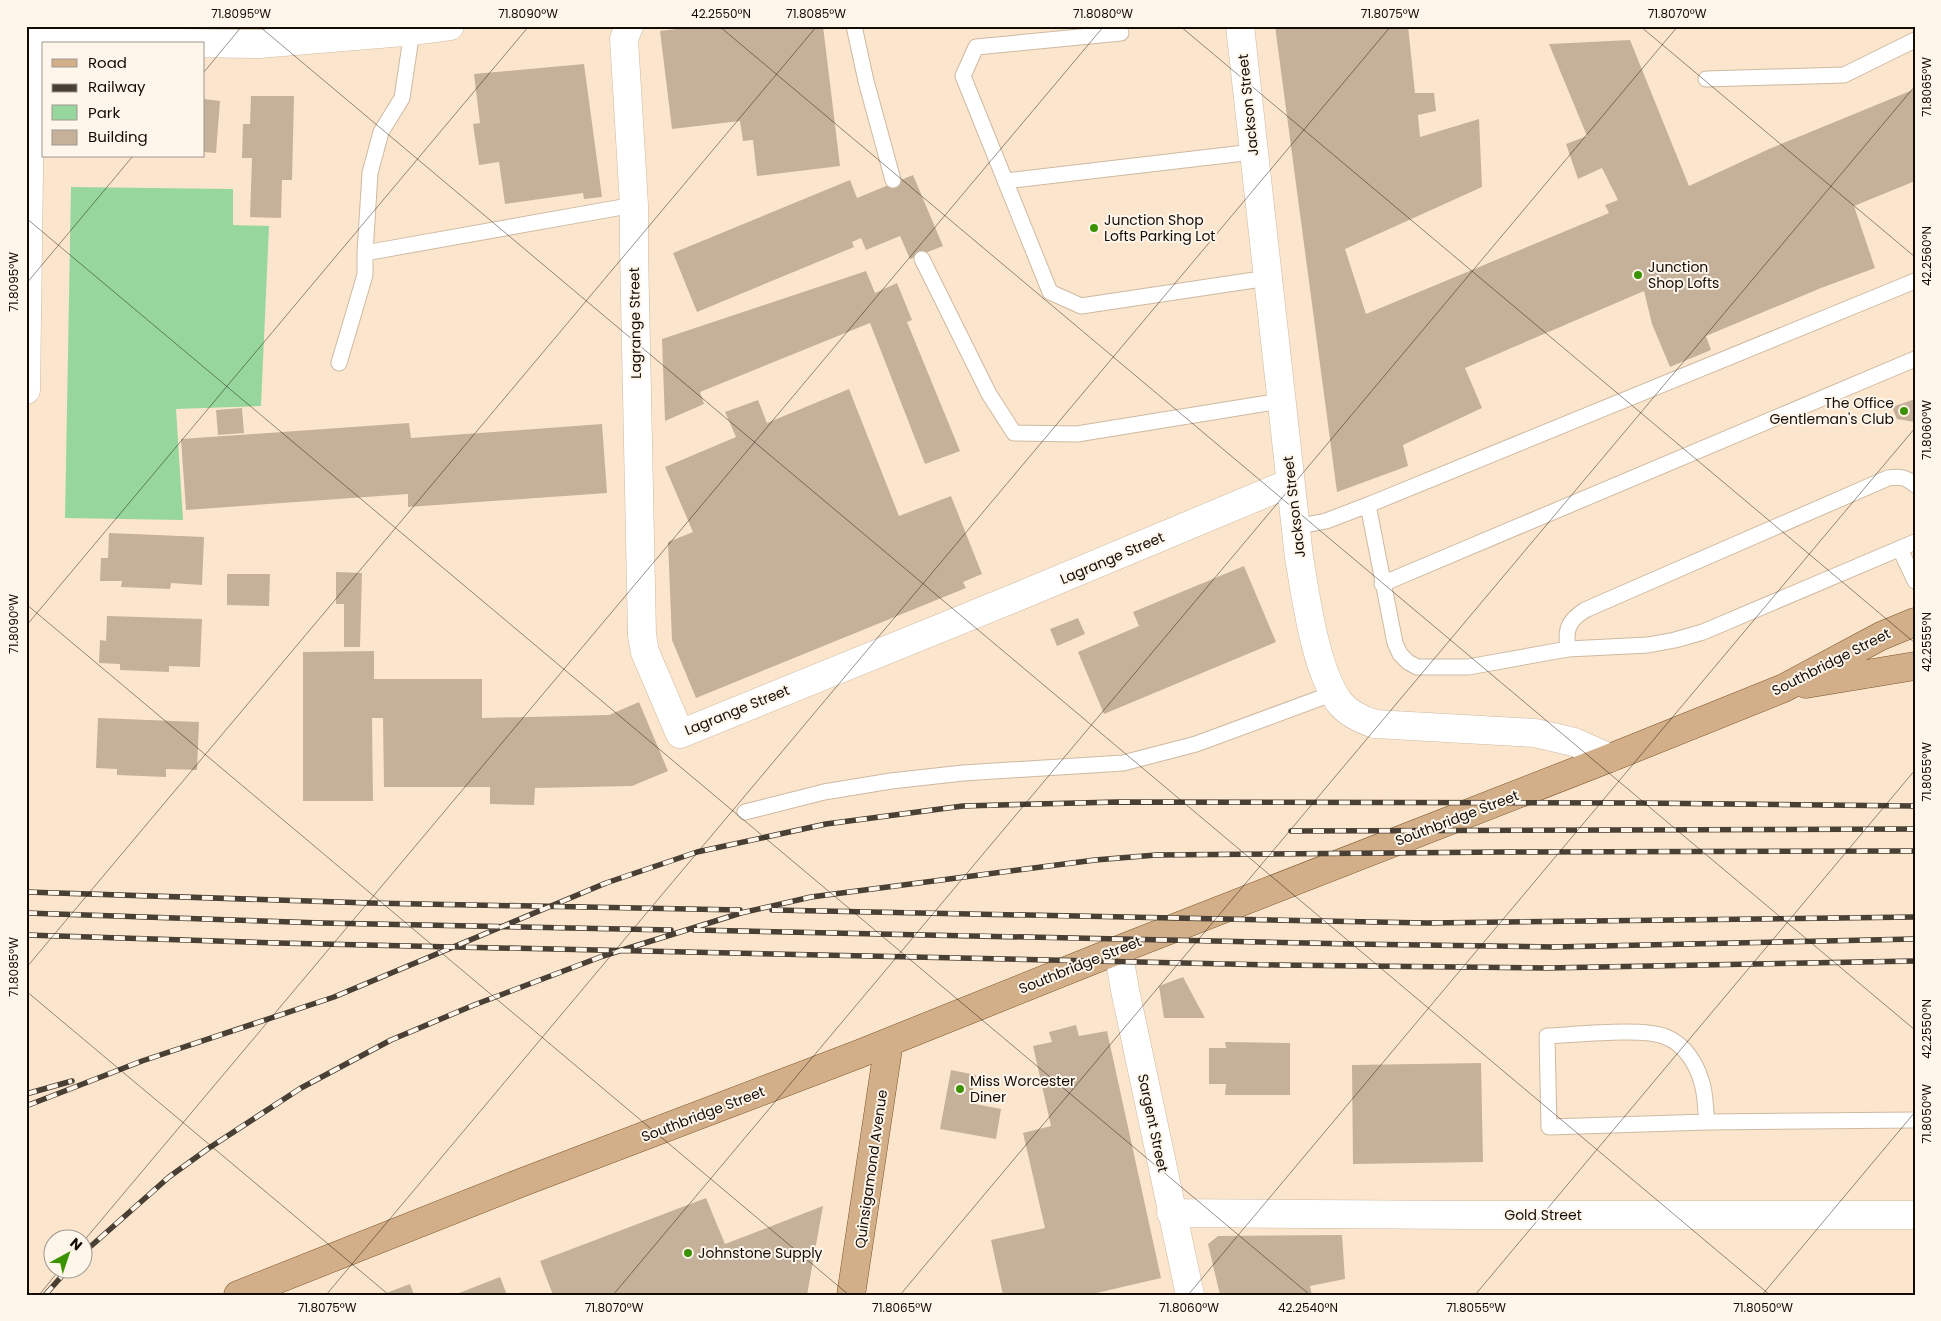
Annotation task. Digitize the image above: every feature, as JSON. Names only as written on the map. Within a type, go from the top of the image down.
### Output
[{"type":"main road","name":"Southbridge Street","points":[[238,1295],[271,1289],[514,1186],[889,1042],[1118,950],[1610,758],[1784,688],[1882,636],[1915,622]]},
{"type":"main road","points":[[1784,688],[1915,666]]},
{"type":"main road","name":"Quinsigamond Avenue","points":[[851,1295],[889,1042]]},
{"type":"street","points":[[205,42],[258,44],[450,26]]},
{"type":"street","name":"Lagrange Street","points":[[629,26],[624,39],[634,205],[642,635],[645,652],[680,734],[1008,601],[1290,483]]},
{"type":"street","name":"Jackson Street","points":[[1240,26],[1295,527],[1310,620],[1319,654],[1334,693],[1347,710],[1375,724],[1535,733],[1574,742],[1610,758]]},
{"type":"street","points":[[26,390],[29,36],[201,42]]},
{"type":"street","name":"Sargent Street","points":[[1118,950],[1171,1213],[1190,1295]]},
{"type":"street","name":"Gold Street","points":[[1171,1213],[1915,1215]]},
{"type":"lane","points":[[854,26],[866,81],[894,180]]},
{"type":"lane","points":[[339,364],[365,275],[370,173],[381,132],[402,98],[412,31]]},
{"type":"lane","points":[[1121,32],[976,47],[963,76],[1050,292],[1080,306],[1268,278]]},
{"type":"lane","points":[[1706,79],[1844,75],[1915,40]]},
{"type":"lane","points":[[1005,181],[1253,152]]},
{"type":"lane","points":[[365,253],[634,205]]},
{"type":"lane","points":[[922,259],[989,394],[1014,433],[1078,434],[1282,401]]},
{"type":"lane","points":[[1295,527],[1326,520],[1368,505],[1915,280]]},
{"type":"lane","points":[[1382,584],[1915,359]]},
{"type":"lane","points":[[1568,648],[1566,637],[1568,626],[1574,617],[1584,610],[1888,478],[1899,476],[1915,485]]},
{"type":"lane","points":[[1368,505],[1395,644],[1400,654],[1417,667],[1468,668],[1568,648],[1648,645],[1694,635],[1915,542]]},
{"type":"lane","points":[[1900,549],[1915,581]]},
{"type":"lane","points":[[745,812],[824,792],[884,782],[1123,762],[1196,744],[1334,693]]},
{"type":"lane","points":[[1707,1122],[1702,1082],[1695,1064],[1683,1048],[1666,1036],[1643,1033],[1547,1036],[1549,1127],[1707,1122],[1915,1120]]},
{"type":"green space","points":[[71,187],[233,189],[233,225],[269,226],[261,406],[176,409],[183,520],[65,518]]},
{"type":"building","points":[[701,26],[823,26],[840,166],[757,176],[753,140],[743,141],[740,121],[672,129],[660,31]]},
{"type":"building","points":[[1275,26],[1408,26],[1415,93],[1434,93],[1436,111],[1418,115],[1420,137],[1479,119],[1482,187],[1345,249],[1366,314],[1609,213],[1605,205],[1618,200],[1602,168],[1578,179],[1566,144],[1587,136],[1549,44],[1630,40],[1689,186],[1769,149],[1915,89],[1915,181],[1854,206],[1875,268],[1821,288],[1706,336],[1711,350],[1670,367],[1652,324],[1644,291],[1465,368],[1482,408],[1403,445],[1408,466],[1337,492]]},
{"type":"building","points":[[584,64],[602,197],[584,199],[583,193],[505,204],[499,162],[479,165],[473,124],[480,123],[474,74]]},
{"type":"building","points":[[251,96],[294,96],[292,180],[282,180],[281,218],[250,217],[252,158],[242,158],[243,124],[250,124]]},
{"type":"building","points":[[205,99],[220,101],[216,153],[205,152]]},
{"type":"building","points":[[913,175],[943,246],[910,259],[900,236],[866,250],[861,238],[852,242],[854,247],[697,312],[673,253],[850,180],[857,198]]},
{"type":"building","points":[[866,271],[875,293],[897,283],[912,320],[907,322],[960,451],[925,464],[870,323],[700,392],[704,404],[665,421],[662,339]]},
{"type":"building","points":[[849,389],[899,516],[951,496],[982,574],[963,582],[966,588],[696,698],[672,640],[668,542],[693,532],[665,467],[736,437],[725,412],[758,400],[767,423]]},
{"type":"building","name":"The Office Gentleman's Club","points":[[1915,399],[1915,422],[1897,419],[1892,407]]},
{"type":"building","points":[[242,408],[244,433],[218,435],[216,410]]},
{"type":"building","points":[[409,423],[411,438],[602,424],[607,493],[408,507],[408,494],[186,510],[181,439]]},
{"type":"building","points":[[109,533],[204,537],[202,585],[171,583],[170,589],[121,587],[122,581],[100,581],[101,558],[108,558]]},
{"type":"building","points":[[1244,566],[1276,642],[1104,714],[1078,652],[1139,626],[1133,612]]},
{"type":"building","points":[[336,572],[362,573],[360,647],[344,647],[344,604],[336,604]]},
{"type":"building","points":[[227,574],[270,574],[269,606],[227,605]]},
{"type":"building","points":[[107,616],[202,619],[200,667],[169,666],[169,672],[120,670],[120,664],[99,663],[100,640],[106,641]]},
{"type":"building","points":[[1078,618],[1085,634],[1057,646],[1050,629]]},
{"type":"building","points":[[374,651],[374,679],[482,679],[482,718],[609,715],[639,702],[668,771],[632,786],[535,788],[534,805],[490,804],[490,787],[384,787],[383,718],[372,718],[373,801],[303,801],[303,652]]},
{"type":"building","points":[[98,718],[199,722],[197,770],[166,769],[166,777],[117,775],[117,769],[96,768]]},
{"type":"building","points":[[1183,977],[1205,1018],[1164,1018],[1159,986]]},
{"type":"building","points":[[1076,1025],[1079,1036],[1107,1031],[1161,1278],[1088,1295],[1003,1295],[991,1240],[1045,1228],[1023,1133],[1051,1126],[1033,1046],[1052,1042],[1049,1032]]},
{"type":"building","points":[[1225,1042],[1290,1043],[1290,1095],[1225,1095],[1226,1084],[1209,1084],[1209,1048],[1226,1048]]},
{"type":"building","points":[[1481,1063],[1483,1162],[1353,1164],[1352,1065]]},
{"type":"building","name":"Miss Worcester Diner","points":[[951,1070],[976,1075],[970,1103],[1001,1109],[996,1139],[940,1129]]},
{"type":"building","name":"Johnstone Supply","points":[[706,1198],[725,1244],[823,1206],[807,1295],[553,1295],[540,1261]]},
{"type":"building","points":[[1342,1235],[1345,1279],[1310,1286],[1312,1295],[1220,1295],[1208,1244],[1218,1236]]},
{"type":"building","points":[[500,1277],[507,1295],[454,1295]]},
{"type":"building","points":[[410,1284],[414,1295],[381,1295]]},
{"type":"railway","points":[[26,1106],[142,1061],[334,997],[606,883],[697,852],[826,824],[963,806],[1117,802],[1638,803],[1915,806]]},
{"type":"railway","points":[[1291,831],[1915,829]]},
{"type":"railway","points":[[92,1245],[169,1177],[209,1148],[301,1088],[391,1040],[474,1005],[603,956],[741,913],[811,897],[1095,860],[1156,855],[1915,851]]},
{"type":"railway","points":[[26,892],[369,903],[740,910]]},
{"type":"railway","points":[[772,910],[1427,923],[1915,917]]},
{"type":"railway","points":[[26,913],[323,923],[671,930]]},
{"type":"railway","points":[[694,930],[1554,947],[1915,939]]},
{"type":"railway","points":[[26,935],[277,943],[1276,965],[1547,968],[1915,961]]},
{"type":"railway","points":[[26,1094],[72,1081]]},
{"type":"railway","points":[[45,1295],[60,1278]]},
{"type":"place","name":"Junction Shop Lofts Parking Lot","points":[[1094,228]]},
{"type":"place","name":"Junction Shop Lofts","points":[[1638,275]]},
{"type":"place","name":"The Office Gentleman's Club","points":[[1904,411]]},
{"type":"place","name":"Miss Worcester Diner","points":[[960,1089]]},
{"type":"place","name":"Johnstone Supply","points":[[688,1253]]}]
